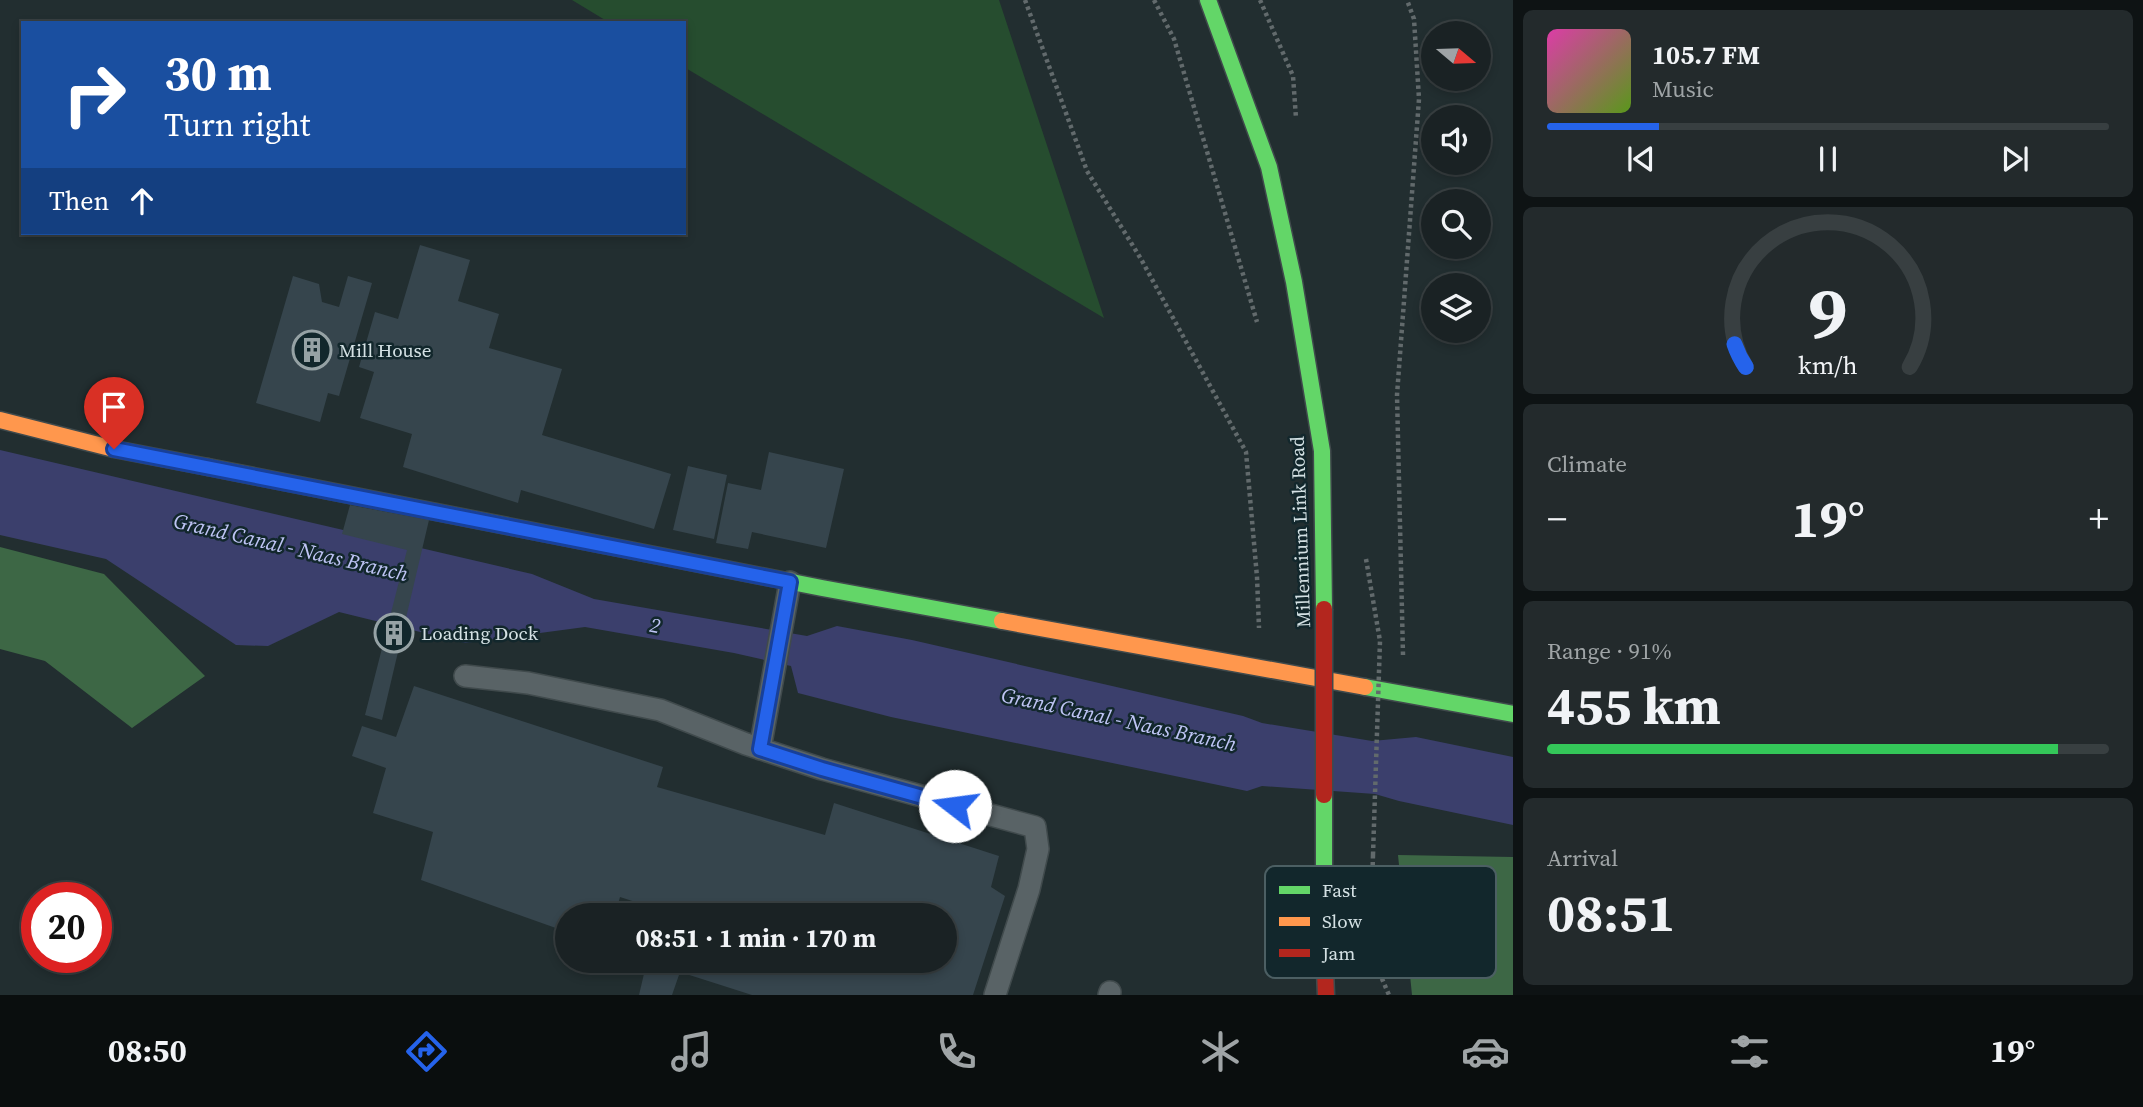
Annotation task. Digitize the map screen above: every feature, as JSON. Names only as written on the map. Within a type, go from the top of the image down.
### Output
[{"type":"street","name":"Millennium Link Road","points":[[1208,0],[1269,167],[1294,282],[1322,451],[1324,866]]},
{"type":"street","points":[[0,420],[114,449],[790,582],[1513,714]]},
{"type":"lane","points":[[760,749],[790,582]]},
{"type":"lane","points":[[465,676],[528,683],[660,710],[760,749],[822,769],[1035,827],[1038,849],[1029,889],[995,995]]},
{"type":"path","points":[[1024,0],[1087,171],[1141,259],[1246,452],[1257,577],[1259,638]]},
{"type":"path","points":[[1154,0],[1174,39],[1259,330]]},
{"type":"path","points":[[1403,660],[1398,395],[1419,99],[1414,19],[1406,0]]},
{"type":"path","points":[[1373,866],[1380,641]]},
{"type":"path","points":[[1382,978],[1389,995]]},
{"type":"green space","points":[[572,0],[999,0],[1104,318],[686,68],[686,21],[607,21]]},
{"type":"green space","points":[[0,547],[104,574],[205,676],[132,728],[45,661],[0,649]]},
{"type":"green space","points":[[1398,855],[1513,857],[1513,995],[1412,995],[1410,978],[1496,978],[1496,866],[1399,866]]},
{"type":"water","points":[[0,450],[532,574],[594,599],[807,636],[837,626],[912,640],[1243,716],[1262,723],[1372,741],[1416,737],[1513,757],[1513,825],[1375,794],[1262,786],[1247,791],[891,717],[798,693],[791,666],[734,653],[585,627],[465,643],[339,612],[268,646],[236,645],[106,559],[0,535]]},
{"type":"building","points":[[420,245],[470,260],[458,301],[499,314],[489,348],[562,369],[542,435],[671,474],[654,529],[521,490],[518,503],[403,467],[412,434],[360,418],[374,372],[359,367],[375,312],[398,319]]},
{"type":"building","name":"Mill House","points":[[293,276],[319,284],[322,302],[339,307],[348,276],[372,283],[339,396],[328,393],[320,422],[256,403]]},
{"type":"building","points":[[769,452],[844,469],[826,548],[752,532],[748,549],[716,543],[728,483],[761,490]]},
{"type":"building","points":[[688,466],[727,475],[714,539],[673,530]]},
{"type":"building","name":"Loading Dock","points":[[350,505],[429,520],[382,720],[365,715],[407,550],[342,534]]},
{"type":"building","points":[[414,686],[663,767],[657,787],[825,835],[834,803],[999,856],[991,887],[1005,896],[973,995],[752,995],[683,973],[957,973],[957,903],[638,903],[620,897],[618,903],[555,903],[555,928],[421,880],[433,832],[373,813],[386,768],[352,756],[362,726],[396,737]]},
{"type":"building","points":[[644,973],[680,973],[672,995],[639,995]]},
{"type":"traffic: fast","points":[[1208,0],[1269,167],[1294,282],[1322,451],[1324,609]]},
{"type":"traffic: fast","points":[[208,467],[1002,621]]},
{"type":"traffic: fast","points":[[1365,687],[1513,714]]},
{"type":"traffic: fast","points":[[1324,795],[1324,866]]},
{"type":"traffic: slow","points":[[0,420],[114,449],[208,467]]},
{"type":"traffic: slow","points":[[1002,621],[1365,687]]},
{"type":"traffic: jam","points":[[1324,609],[1324,795]]},
{"type":"traffic: jam","points":[[1325,978],[1326,995]]},
{"type":"place","name":"Mill House","points":[[312,350]]},
{"type":"place","name":"Loading Dock","points":[[394,633]]},
{"type":"route","points":[[114,449],[790,582],[760,749],[955,806]]},
{"type":"water label","name":"Grand Canal - Naas Branch","points":[[291,547]]},
{"type":"water label","name":"2","points":[[655,625]]},
{"type":"water label","name":"Grand Canal - Naas Branch","points":[[1119,719]]}]
